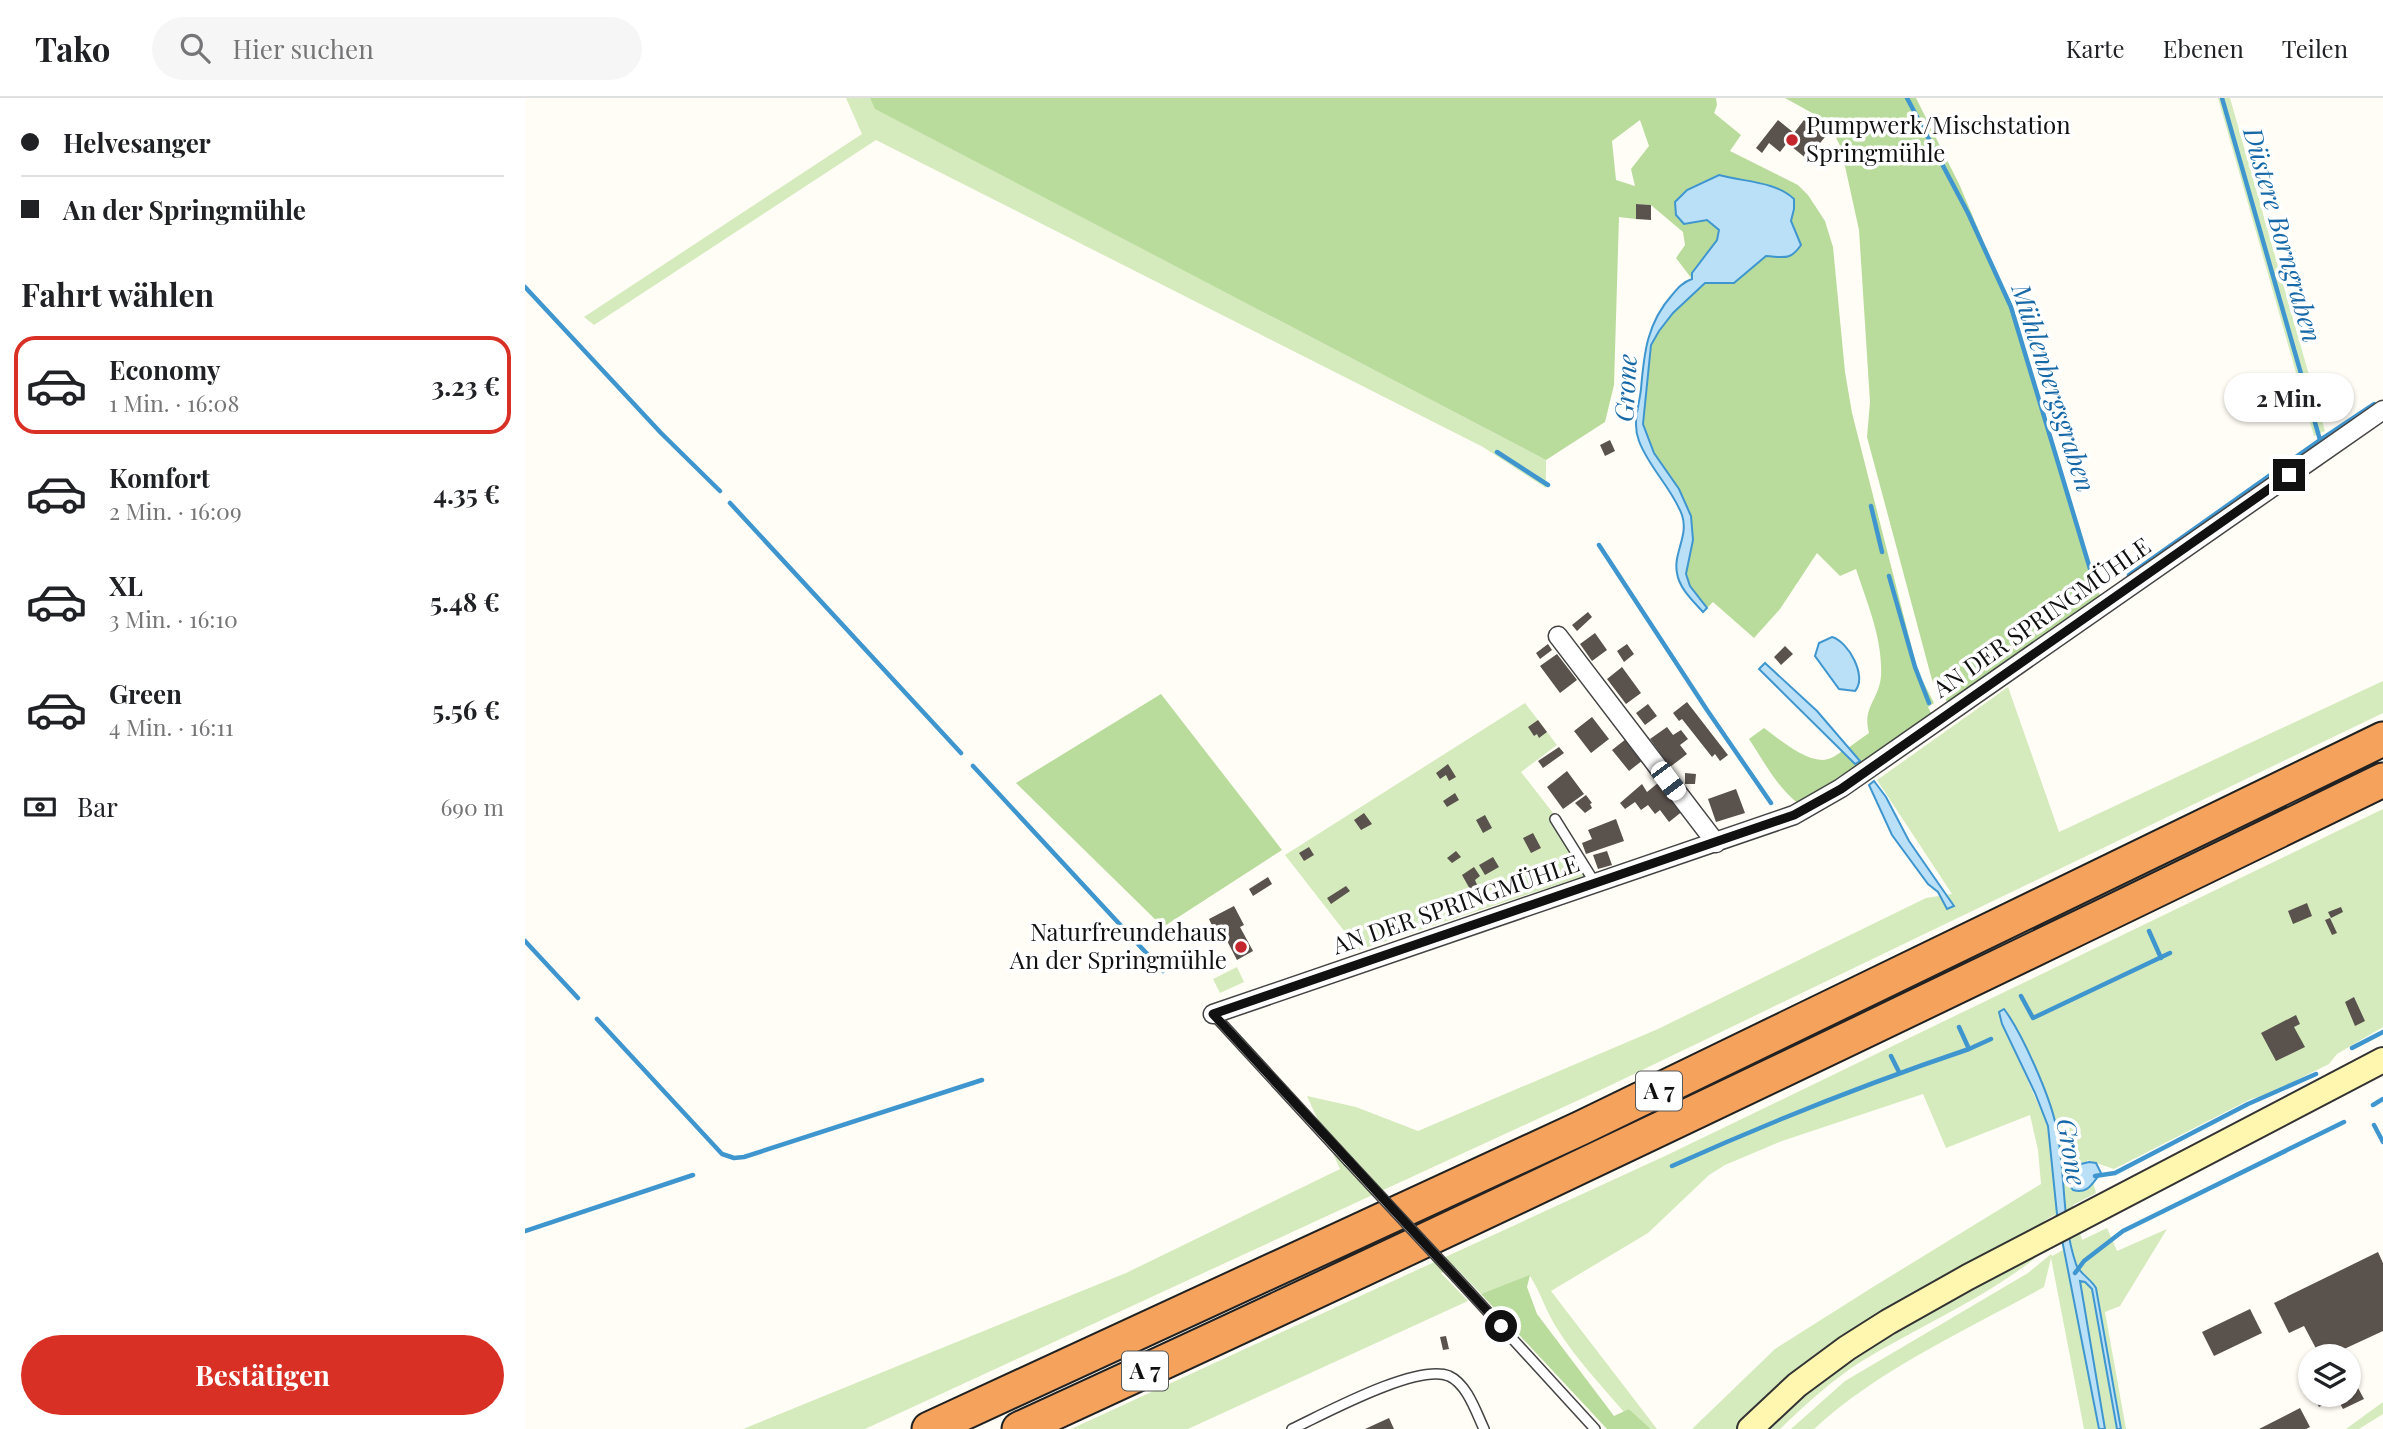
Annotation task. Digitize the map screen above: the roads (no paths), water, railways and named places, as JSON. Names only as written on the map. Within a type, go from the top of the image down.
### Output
[{"type":"highway","name":"A 7","points":[[929,1429],[1581,1128],[2383,739]]},
{"type":"highway","name":"A 7","points":[[1019,1429],[1798,1065],[2383,780]]},
{"type":"main road","points":[[1750,1429],[1797,1385],[1847,1348],[1911,1309],[2383,1060]]},
{"type":"street","name":"AN DER SPRINGMÜHLE","points":[[1213,1014],[1794,815],[1841,789],[2383,410]]},
{"type":"street","points":[[1557,636],[1716,843]]},
{"type":"lane","points":[[1555,820],[1595,883]]},
{"type":"lane","points":[[1213,1014],[1595,1429]]},
{"type":"lane","points":[[1293,1429],[1381,1388],[1425,1374],[1451,1377],[1460,1385],[1484,1429]]},
{"type":"water","points":[[1719,175],[1769,185],[1794,199],[1791,221],[1801,245],[1790,256],[1766,256],[1734,283],[1705,283],[1673,313],[1651,345],[1643,424],[1654,453],[1679,489],[1691,516],[1693,540],[1686,574],[1690,586],[1707,608],[1703,612],[1678,579],[1676,566],[1684,530],[1682,515],[1643,451],[1636,421],[1648,339],[1657,316],[1672,295],[1692,279],[1692,273],[1717,240],[1719,230],[1707,220],[1684,224],[1676,215],[1675,202],[1687,190]]},
{"type":"water","points":[[1832,637],[1850,652],[1858,669],[1858,685],[1855,691],[1839,689],[1815,656],[1819,643]]},
{"type":"water","points":[[1765,663],[1817,711],[1860,761],[1855,764],[1759,669]]},
{"type":"water","points":[[1874,781],[1886,797],[1909,841],[1954,906],[1947,909],[1938,892],[1928,884],[1892,835],[1869,785]]},
{"type":"water","points":[[2004,1009],[2027,1049],[2053,1113],[2071,1247],[2077,1267],[2096,1288],[2121,1429],[2117,1429],[2092,1289],[2080,1281],[2105,1429],[2099,1429],[2057,1214],[2048,1126],[2002,1024],[1999,1012]]},
{"type":"water","points":[[2089,1162],[2096,1163],[2101,1173],[2087,1189],[2073,1190],[2070,1186],[2074,1178],[2071,1169]]},
{"type":"waterway","name":"Mühlenbergsgraben","points":[[1907,98],[1968,213],[2011,307],[2094,582]]},
{"type":"waterway","name":"Düstere Borngraben","points":[[2129,575],[2320,440],[2222,98]]},
{"type":"waterway","points":[[525,287],[661,433],[720,491]]},
{"type":"waterway","points":[[2320,440],[2374,404]]},
{"type":"waterway","points":[[1497,452],[1548,485]]},
{"type":"waterway","points":[[730,503],[961,753]]},
{"type":"waterway","points":[[1871,506],[1882,552]]},
{"type":"waterway","points":[[1599,545],[1771,803]]},
{"type":"waterway","points":[[1889,576],[1915,667],[1929,703]]},
{"type":"waterway","points":[[973,766],[1163,971]]},
{"type":"waterway","points":[[2149,931],[2161,958]]},
{"type":"waterway","points":[[525,941],[578,998]]},
{"type":"waterway","points":[[2021,996],[2033,1018],[2170,953]]},
{"type":"waterway","points":[[597,1019],[722,1154],[734,1158],[982,1080]]},
{"type":"waterway","points":[[1959,1027],[1969,1049],[1991,1039]]},
{"type":"waterway","points":[[2352,1048],[2383,1032]]},
{"type":"waterway","points":[[1672,1166],[1819,1104],[1969,1049]]},
{"type":"waterway","points":[[1891,1056],[1899,1072]]},
{"type":"waterway","name":"Grone","points":[[2095,1176],[2115,1173],[2248,1104],[2316,1074]]},
{"type":"waterway","points":[[2373,1105],[2383,1099]]},
{"type":"waterway","points":[[2075,1273],[2084,1261],[2123,1231],[2344,1122]]},
{"type":"waterway","points":[[2374,1125],[2383,1142]]},
{"type":"waterway","points":[[525,1231],[693,1175]]},
{"type":"place","name":"Pumpwerk/Mischstation Springmühle","points":[[1792,140]]},
{"type":"place","name":"Naturfreundehaus An der Springmühle","points":[[1241,947]]}]
